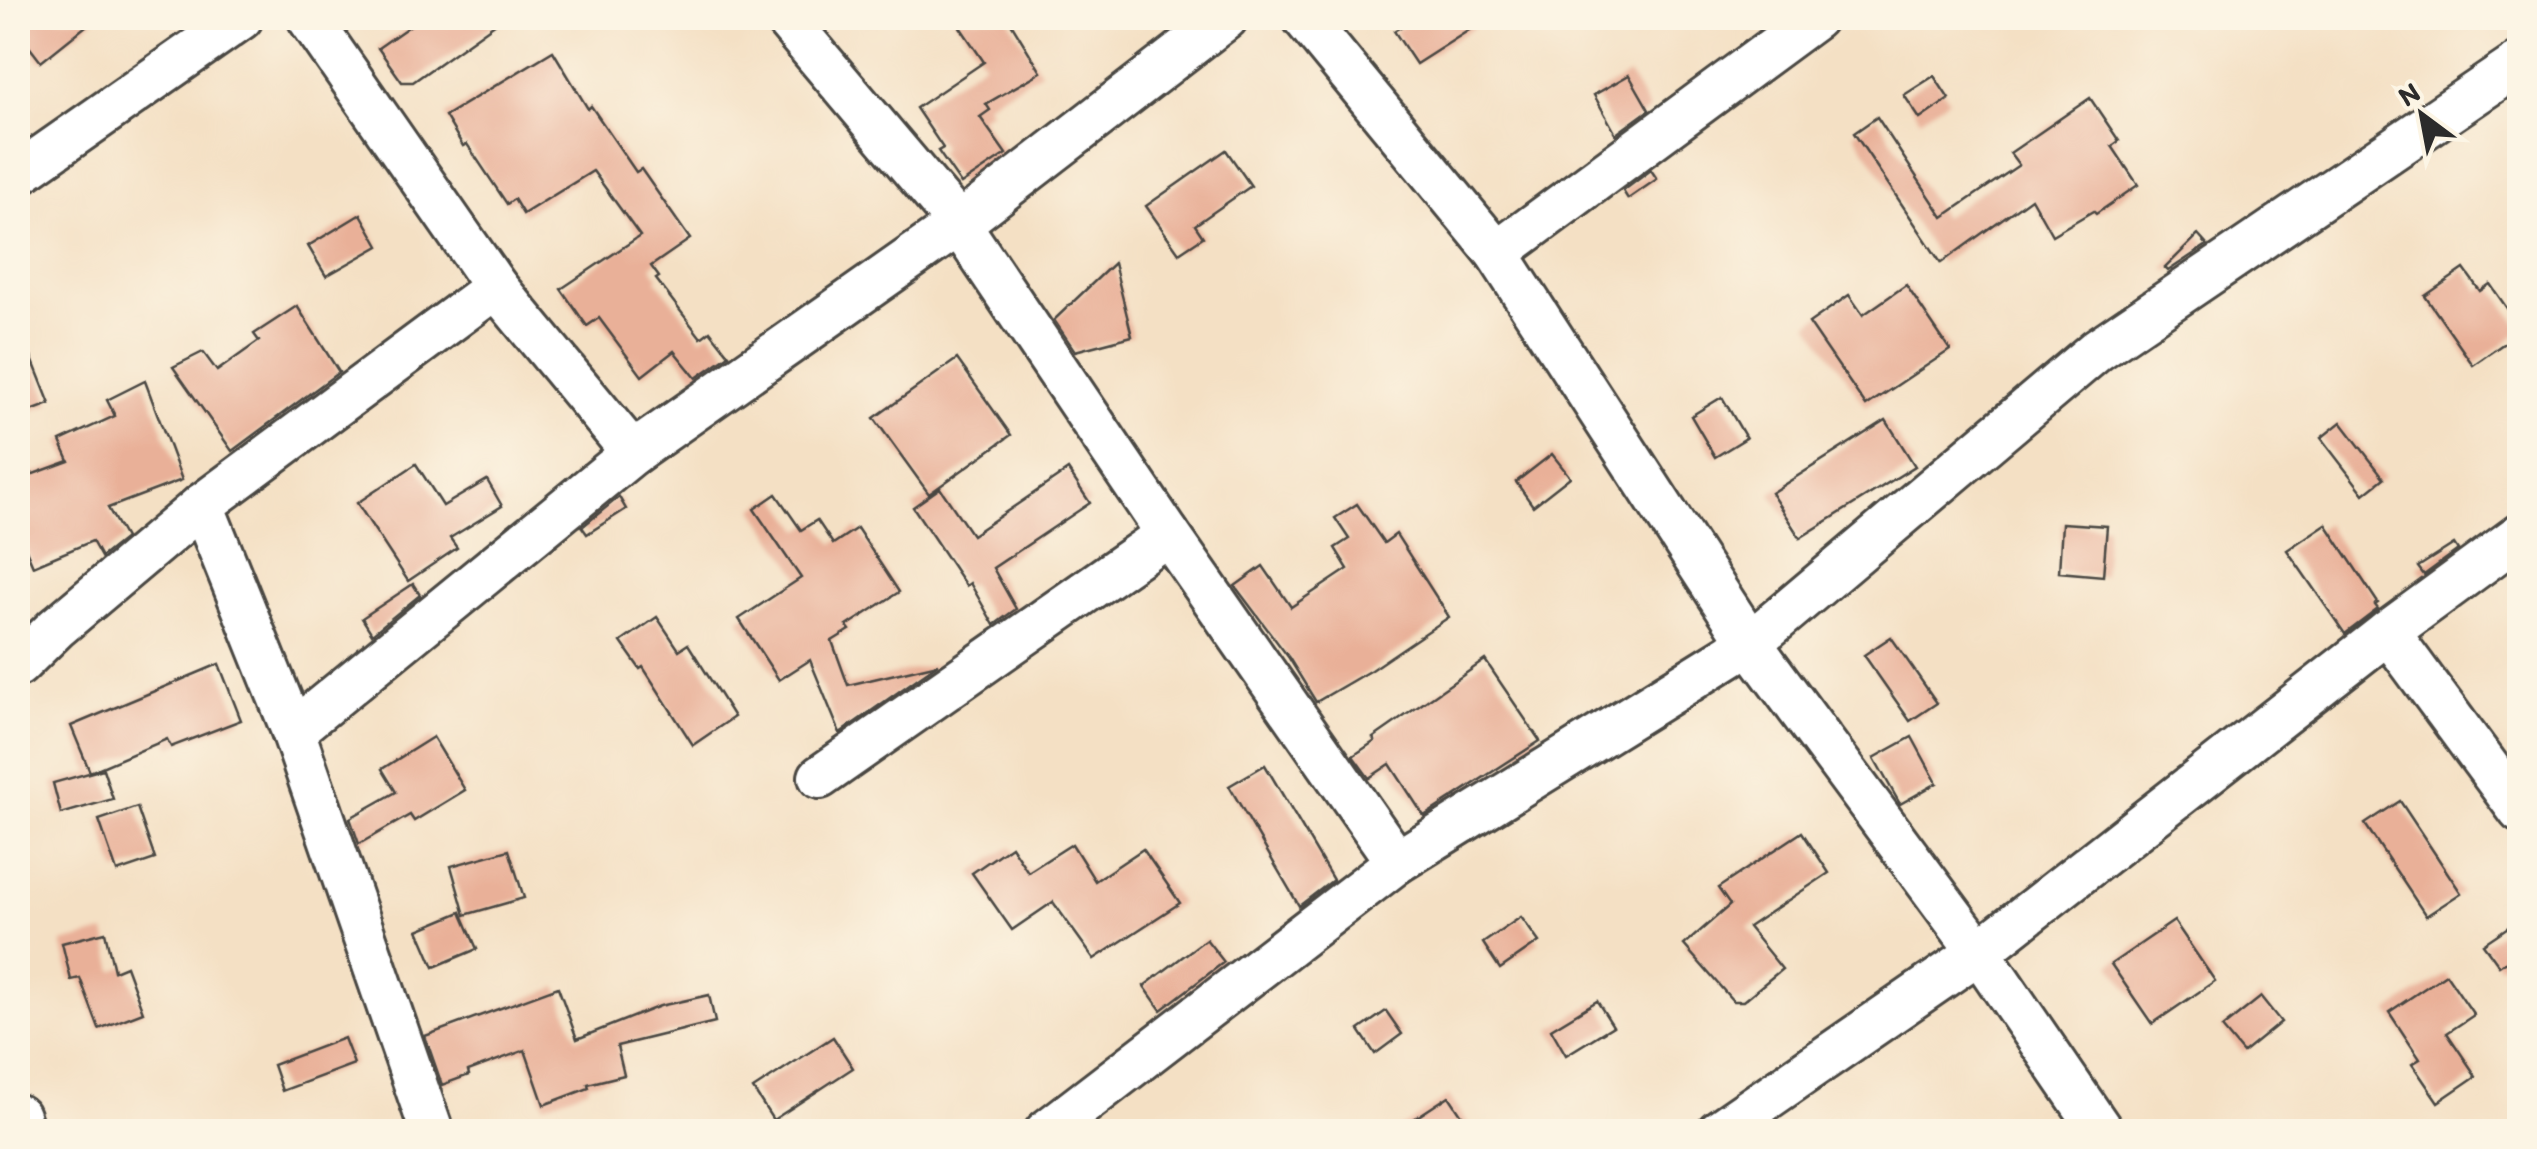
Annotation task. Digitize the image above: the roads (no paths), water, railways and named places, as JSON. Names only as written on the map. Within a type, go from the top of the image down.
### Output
[{"type":"street","points":[[18,174],[241,18]]},
{"type":"street","points":[[309,18],[496,287],[632,453]]},
{"type":"street","points":[[785,18],[960,224],[1168,534],[1397,862]]},
{"type":"street","points":[[294,731],[632,453],[960,224],[1226,18]]},
{"type":"street","points":[[1304,18],[1497,253],[1750,643],[1978,952],[2102,1132]]},
{"type":"street","points":[[1497,253],[1815,18]]},
{"type":"street","points":[[1046,1132],[1397,862],[1750,643],[2096,350],[2520,63]]},
{"type":"street","points":[[18,665],[202,505],[496,287]]},
{"type":"street","points":[[202,505],[294,731],[432,1132]]},
{"type":"street","points":[[820,777],[1168,534]]},
{"type":"street","points":[[1718,1132],[1978,952],[2388,632],[2520,535]]},
{"type":"street","points":[[2388,632],[2520,812]]},
{"type":"street","points":[[18,1116],[24,1132]]}]
